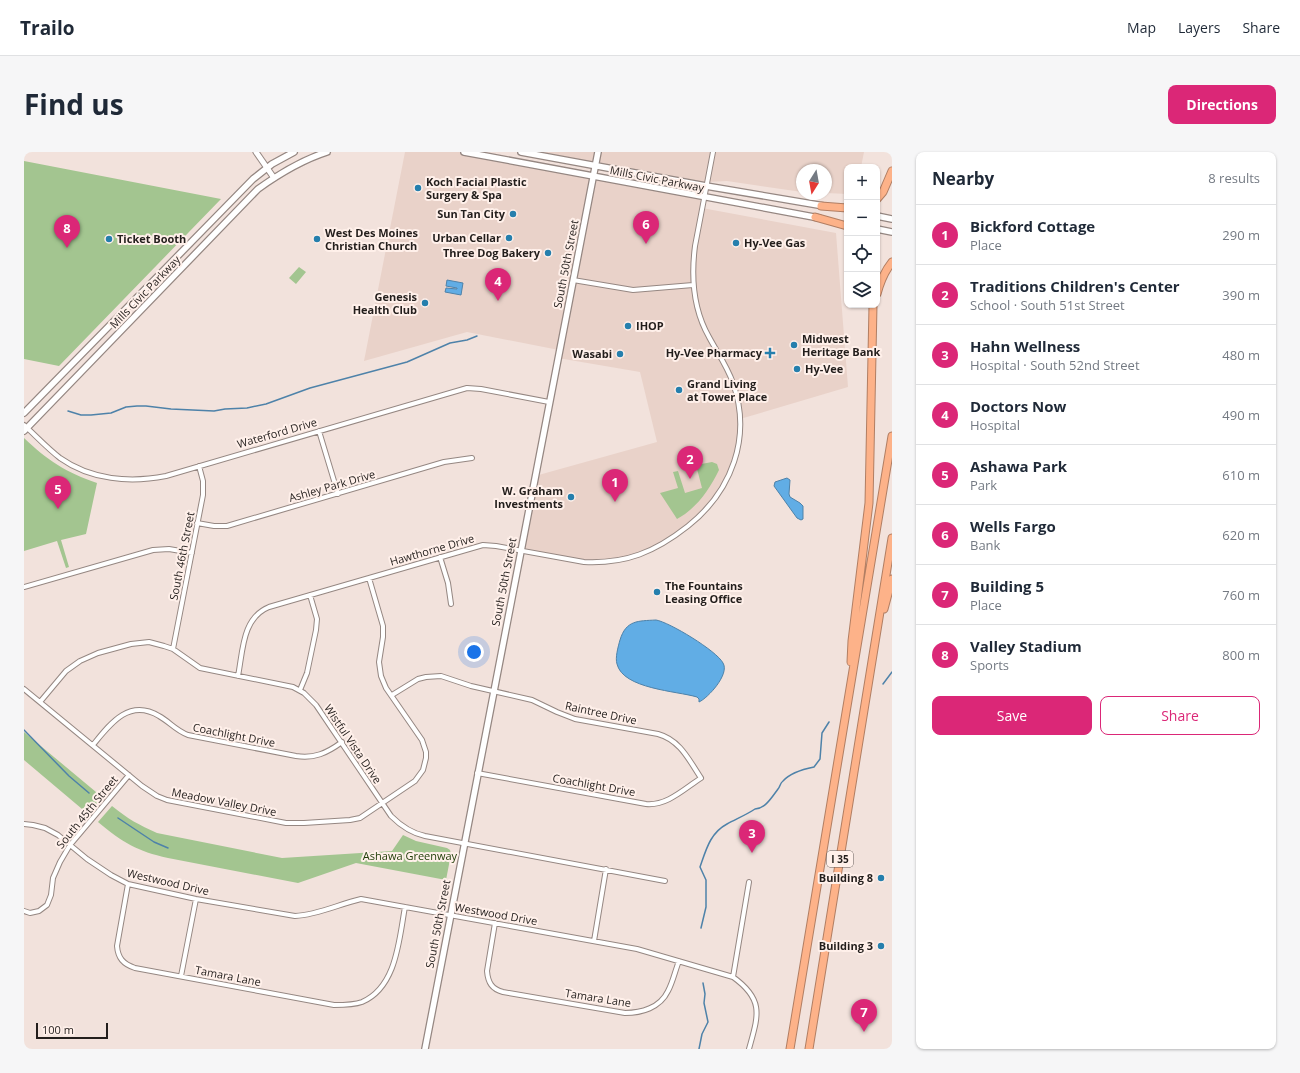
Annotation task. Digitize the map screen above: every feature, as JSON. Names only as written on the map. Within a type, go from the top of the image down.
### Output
[{"type":"highway","points":[[880,196],[883,192],[892,170]]},
{"type":"highway","points":[[821,206],[844,210]]},
{"type":"highway","points":[[815,217],[844,225]]},
{"type":"highway","points":[[880,284],[882,278],[892,262]]},
{"type":"highway","points":[[851,689],[852,641],[869,503],[874,308]]},
{"type":"highway","name":"I 35","points":[[790,1049],[892,436]]},
{"type":"highway","name":"I 35","points":[[808,1049],[892,538]]},
{"type":"highway","points":[[878,626],[885,607],[892,579]]},
{"type":"main road","name":"Mills Civic Parkway","points":[[24,413],[253,179],[266,168],[294,152]]},
{"type":"main road","name":"Mills Civic Parkway","points":[[25,428],[258,189],[293,166],[327,152]]},
{"type":"main road","name":"Mills Civic Parkway","points":[[464,152],[704,198],[844,222]]},
{"type":"main road","name":"Mills Civic Parkway","points":[[521,152],[821,206]]},
{"type":"main road","name":"South 50th Street","points":[[424,1049],[598,152]]},
{"type":"main road","points":[[880,217],[892,219]]},
{"type":"main road","points":[[880,230],[892,232]]},
{"type":"street","points":[[256,152],[274,178]]},
{"type":"street","name":"Hawthorne Drive","points":[[238,676],[248,628],[254,617],[265,609],[483,545],[520,550],[584,562],[620,561],[641,555],[674,537],[708,508],[724,486],[735,458],[740,431],[739,407],[733,383],[723,360],[702,323],[693,285],[693,259],[713,152]]},
{"type":"street","points":[[573,280],[632,290],[693,285]]},
{"type":"street","name":"Waterford Drive","points":[[25,428],[71,465],[82,470],[107,477],[129,480],[166,476],[467,388],[481,389],[549,402]]},
{"type":"street","points":[[319,431],[338,494]]},
{"type":"street","name":"Ashley Park Drive","points":[[197,523],[214,526],[226,526],[444,462],[472,458]]},
{"type":"street","name":"South 46th Street","points":[[173,649],[204,488],[199,466]]},
{"type":"street","points":[[24,587],[153,550],[169,549],[192,553]]},
{"type":"street","points":[[440,557],[448,583],[451,604]]},
{"type":"street","name":"Meadow Valley Drive","points":[[24,689],[149,792],[167,800],[286,823],[355,819],[366,814],[415,781],[423,770],[426,758],[426,752],[422,740],[384,683],[379,669],[383,626],[369,578]]},
{"type":"street","points":[[300,690],[309,666],[317,623],[310,595]]},
{"type":"street","name":"Wistful Vista Drive","points":[[40,702],[66,671],[89,656],[140,642],[157,644],[173,649],[200,668],[288,686],[300,690],[310,697],[397,822],[409,831],[425,836],[665,881]]},
{"type":"street","name":"Raintree Drive","points":[[392,696],[418,679],[434,676],[449,678],[471,686],[532,700],[575,719],[658,734],[667,737],[677,744],[701,778]]},
{"type":"street","name":"Coachlight Drive","points":[[92,745],[118,717],[130,712],[138,711],[145,711],[158,715],[164,718],[174,728],[188,735],[296,756],[317,756],[342,742]]},
{"type":"street","name":"Coachlight Drive","points":[[477,773],[646,804],[660,804],[701,778]]},
{"type":"street","name":"South 45th Street","points":[[24,912],[30,913],[39,911],[47,905],[51,895],[53,878],[70,845],[129,775]]},
{"type":"street","name":"Westwood Drive","points":[[24,824],[45,828],[58,835],[87,859],[128,884],[196,899],[294,916],[303,916],[361,899],[637,949],[733,977],[751,994],[757,1014],[749,1049]]},
{"type":"street","points":[[594,941],[606,869]]},
{"type":"street","points":[[733,977],[749,882]]},
{"type":"street","name":"Tamara Lane","points":[[128,884],[116,946],[118,955],[128,966],[334,1005],[349,1005],[362,1002],[375,994],[383,986],[390,976],[394,963],[405,907]]},
{"type":"street","points":[[181,976],[196,899]]},
{"type":"street","name":"Tamara Lane","points":[[495,923],[487,979],[497,990],[503,992],[625,1013],[634,1013],[648,1010],[660,1002],[668,992],[679,961]]},
{"type":"shaded area","points":[[405,152],[464,152],[704,197],[702,208],[836,233],[848,387],[740,419],[738,444],[724,486],[690,525],[641,555],[597,563],[520,550],[535,476],[657,442],[640,372],[558,358],[559,350],[467,332],[364,361]]},
{"type":"shaded area","points":[[521,152],[864,152],[862,164],[844,164],[844,194],[832,193],[832,164],[796,164],[796,191],[727,181],[707,182],[706,186]]},
{"type":"green space","points":[[24,161],[221,199],[59,366],[24,359]]},
{"type":"green space","points":[[299,267],[306,272],[296,284],[289,278]]},
{"type":"green space","points":[[24,438],[58,465],[76,475],[97,483],[86,534],[61,540],[69,567],[66,568],[57,541],[24,551]]},
{"type":"green space","points":[[712,462],[717,464],[719,470],[711,485],[691,510],[677,519],[660,493],[678,488],[673,472],[678,471],[685,493],[702,488],[696,465]]},
{"type":"green space","points":[[24,732],[102,797],[88,814],[24,760]]},
{"type":"green space","name":"Ashawa Greenway","points":[[112,806],[123,815],[157,833],[282,858],[392,851],[403,835],[416,841],[447,848],[450,850],[451,854],[446,880],[356,863],[298,883],[168,858],[139,849],[115,836],[98,822]]},
{"type":"water","points":[[447,280],[463,283],[461,295],[445,292],[446,288],[457,289],[446,286]]},
{"type":"water","points":[[787,478],[790,480],[790,497],[803,506],[803,519],[801,520],[797,518],[774,486],[775,482]]},
{"type":"water","points":[[656,620],[671,626],[703,645],[723,663],[724,668],[721,679],[703,700],[699,702],[697,697],[652,688],[640,684],[629,679],[621,672],[616,662],[620,640],[623,633],[629,625],[638,621]]},
{"type":"waterway","points":[[68,411],[81,415],[91,415],[111,413],[126,407],[137,406],[214,411],[247,408],[266,404],[310,388],[407,362],[450,343],[467,340],[477,336]]},
{"type":"waterway","points":[[883,684],[892,672]]},
{"type":"waterway","points":[[701,928],[706,907],[706,880],[700,867],[709,842],[716,832],[727,824],[765,805],[786,778],[802,770],[814,767],[820,759],[822,733],[829,722]]},
{"type":"waterway","points":[[24,730],[69,776],[89,793]]},
{"type":"waterway","points":[[118,818],[154,842],[168,848]]},
{"type":"waterway","points":[[699,1049],[702,1034],[708,1022],[704,1003],[705,994],[703,983]]},
{"type":"place","name":"Koch Facial Plastic Surgery & Spa","points":[[418,188]]},
{"type":"place","name":"Sun Tan City","points":[[513,214]]},
{"type":"place","name":"Urban Cellar","points":[[509,238]]},
{"type":"place","name":"Ticket Booth","points":[[109,239]]},
{"type":"place","name":"West Des Moines Christian Church","points":[[317,239]]},
{"type":"place","name":"Hy-Vee Gas","points":[[736,243]]},
{"type":"place","name":"Wells Fargo","points":[[646,244]]},
{"type":"place","name":"Valley Stadium","points":[[67,248]]},
{"type":"place","name":"Three Dog Bakery","points":[[548,253]]},
{"type":"place","name":"Doctors Now","points":[[498,301]]},
{"type":"place","name":"Genesis Health Club","points":[[425,303]]},
{"type":"place","name":"IHOP","points":[[628,326]]},
{"type":"place","name":"Midwest Heritage Bank","points":[[794,345]]},
{"type":"place","name":"Hy-Vee Pharmacy","points":[[770,353]]},
{"type":"place","name":"Wasabi","points":[[620,354]]},
{"type":"place","name":"Hy-Vee","points":[[797,369]]},
{"type":"place","name":"Grand Living at Tower Place","points":[[679,390]]},
{"type":"place","name":"Traditions Children's Center","points":[[690,479]]},
{"type":"place","name":"W. Graham Investments","points":[[571,497]]},
{"type":"place","name":"Bickford Cottage","points":[[615,502]]},
{"type":"place","name":"Ashawa Park","points":[[58,509]]},
{"type":"place","name":"The Fountains Leasing Office","points":[[657,592]]},
{"type":"place","name":"Hahn Wellness","points":[[752,853]]},
{"type":"place","name":"Building 8","points":[[881,878]]},
{"type":"place","name":"Building 3","points":[[881,946]]},
{"type":"place","name":"Building 5","points":[[864,1032]]}]
